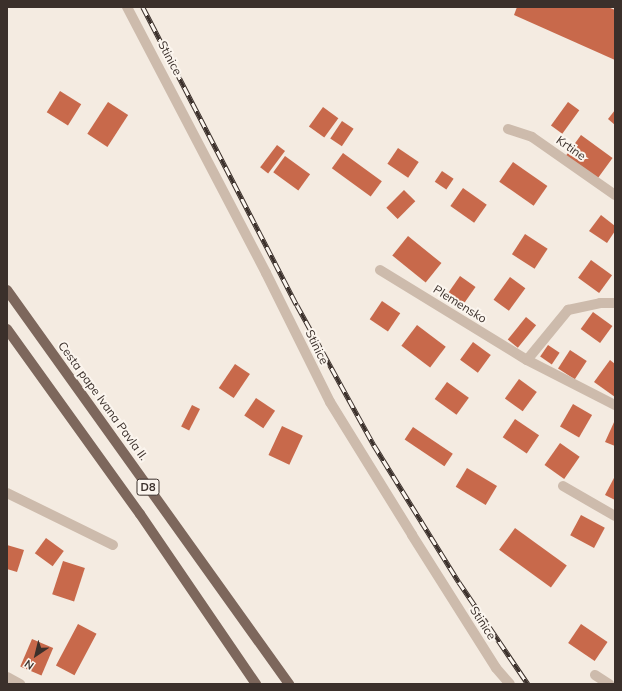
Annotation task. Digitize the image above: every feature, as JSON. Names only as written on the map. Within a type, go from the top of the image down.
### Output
[{"type":"main road","name":"Cesta pape Ivana Pavla II.","points":[[7,290],[289,684]]},
{"type":"main road","name":"D8","points":[[7,329],[140,514],[256,684]]},
{"type":"street","name":"Stinice","points":[[127,7],[221,184],[330,402],[424,555],[496,668],[510,684]]},
{"type":"street","name":"Krtine","points":[[508,129],[532,137],[615,195]]},
{"type":"street","name":"Plemensko","points":[[380,270],[527,360],[615,405]]},
{"type":"street","points":[[527,360],[568,310],[600,303],[615,303]]},
{"type":"street","points":[[563,486],[615,516]]},
{"type":"street","points":[[7,493],[113,545]]},
{"type":"street","points":[[595,675],[609,684]]},
{"type":"street","points":[[7,677],[20,684]]},
{"type":"building","points":[[517,7],[608,7],[615,10],[615,60],[514,15]]},
{"type":"building","points":[[60,91],[81,104],[68,125],[47,112]]},
{"type":"building","points":[[108,102],[128,115],[107,147],[87,134]]},
{"type":"building","points":[[568,102],[579,110],[562,134],[551,125]]},
{"type":"building","points":[[323,107],[338,118],[324,138],[309,126]]},
{"type":"building","points":[[615,110],[615,125],[608,119]]},
{"type":"building","points":[[342,121],[354,129],[342,146],[330,138]]},
{"type":"building","points":[[581,135],[613,158],[597,180],[565,157]]},
{"type":"building","points":[[277,145],[285,151],[268,173],[260,167]]},
{"type":"building","points":[[398,148],[419,162],[408,178],[387,164]]},
{"type":"building","points":[[343,153],[382,181],[371,197],[332,168]]},
{"type":"building","points":[[285,156],[310,174],[298,190],[273,172]]},
{"type":"building","points":[[513,162],[547,186],[534,206],[499,182]]},
{"type":"building","points":[[442,171],[454,179],[446,190],[435,182]]},
{"type":"building","points":[[463,188],[487,205],[474,223],[450,206]]},
{"type":"building","points":[[404,190],[415,201],[398,219],[386,208]]},
{"type":"building","points":[[601,215],[615,226],[615,231],[607,243],[589,231]]},
{"type":"building","points":[[525,234],[548,249],[535,269],[512,254]]},
{"type":"building","points":[[408,236],[441,263],[426,282],[392,255]]},
{"type":"building","points":[[591,260],[612,275],[599,293],[578,278]]},
{"type":"building","points":[[460,276],[476,287],[462,307],[446,296]]},
{"type":"building","points":[[510,277],[525,288],[509,311],[494,300]]},
{"type":"building","points":[[382,301],[400,313],[388,332],[370,319]]},
{"type":"building","points":[[593,312],[612,326],[600,343],[581,329]]},
{"type":"building","points":[[526,317],[536,325],[518,348],[508,340]]},
{"type":"building","points":[[417,325],[446,347],[430,367],[401,346]]},
{"type":"building","points":[[473,342],[491,355],[478,373],[460,360]]},
{"type":"building","points":[[548,345],[560,353],[552,364],[540,357]]},
{"type":"building","points":[[570,350],[587,361],[575,379],[558,368]]},
{"type":"building","points":[[610,360],[615,364],[615,397],[594,382]]},
{"type":"building","points":[[235,364],[250,374],[234,398],[219,388]]},
{"type":"building","points":[[519,379],[537,392],[523,411],[505,398]]},
{"type":"building","points":[[447,382],[469,398],[456,415],[435,399]]},
{"type":"building","points":[[256,398],[275,411],[263,428],[244,415]]},
{"type":"building","points":[[573,404],[592,415],[579,438],[560,427]]},
{"type":"building","points":[[192,405],[200,409],[189,430],[181,426]]},
{"type":"building","points":[[515,419],[539,435],[527,453],[503,437]]},
{"type":"building","points":[[615,420],[615,446],[605,442]]},
{"type":"building","points":[[282,426],[303,436],[289,465],[268,455]]},
{"type":"building","points":[[413,427],[453,454],[444,466],[405,439]]},
{"type":"building","points":[[560,443],[580,457],[564,479],[545,465]]},
{"type":"building","points":[[467,468],[497,486],[486,505],[456,487]]},
{"type":"building","points":[[615,476],[615,500],[605,495]]},
{"type":"building","points":[[581,515],[605,528],[594,548],[570,535]]},
{"type":"building","points":[[515,528],[567,566],[551,587],[499,550]]},
{"type":"building","points":[[46,538],[64,551],[53,566],[35,553]]},
{"type":"building","points":[[7,545],[24,550],[17,572],[7,569]]},
{"type":"building","points":[[63,561],[85,568],[74,601],[52,594]]},
{"type":"building","points":[[78,624],[97,634],[74,675],[56,665]]},
{"type":"building","points":[[581,624],[608,642],[595,661],[568,643]]},
{"type":"building","points":[[32,639],[53,648],[41,676],[20,667]]},
{"type":"railway","points":[[143,7],[297,305],[374,445],[459,582],[528,684]]}]
